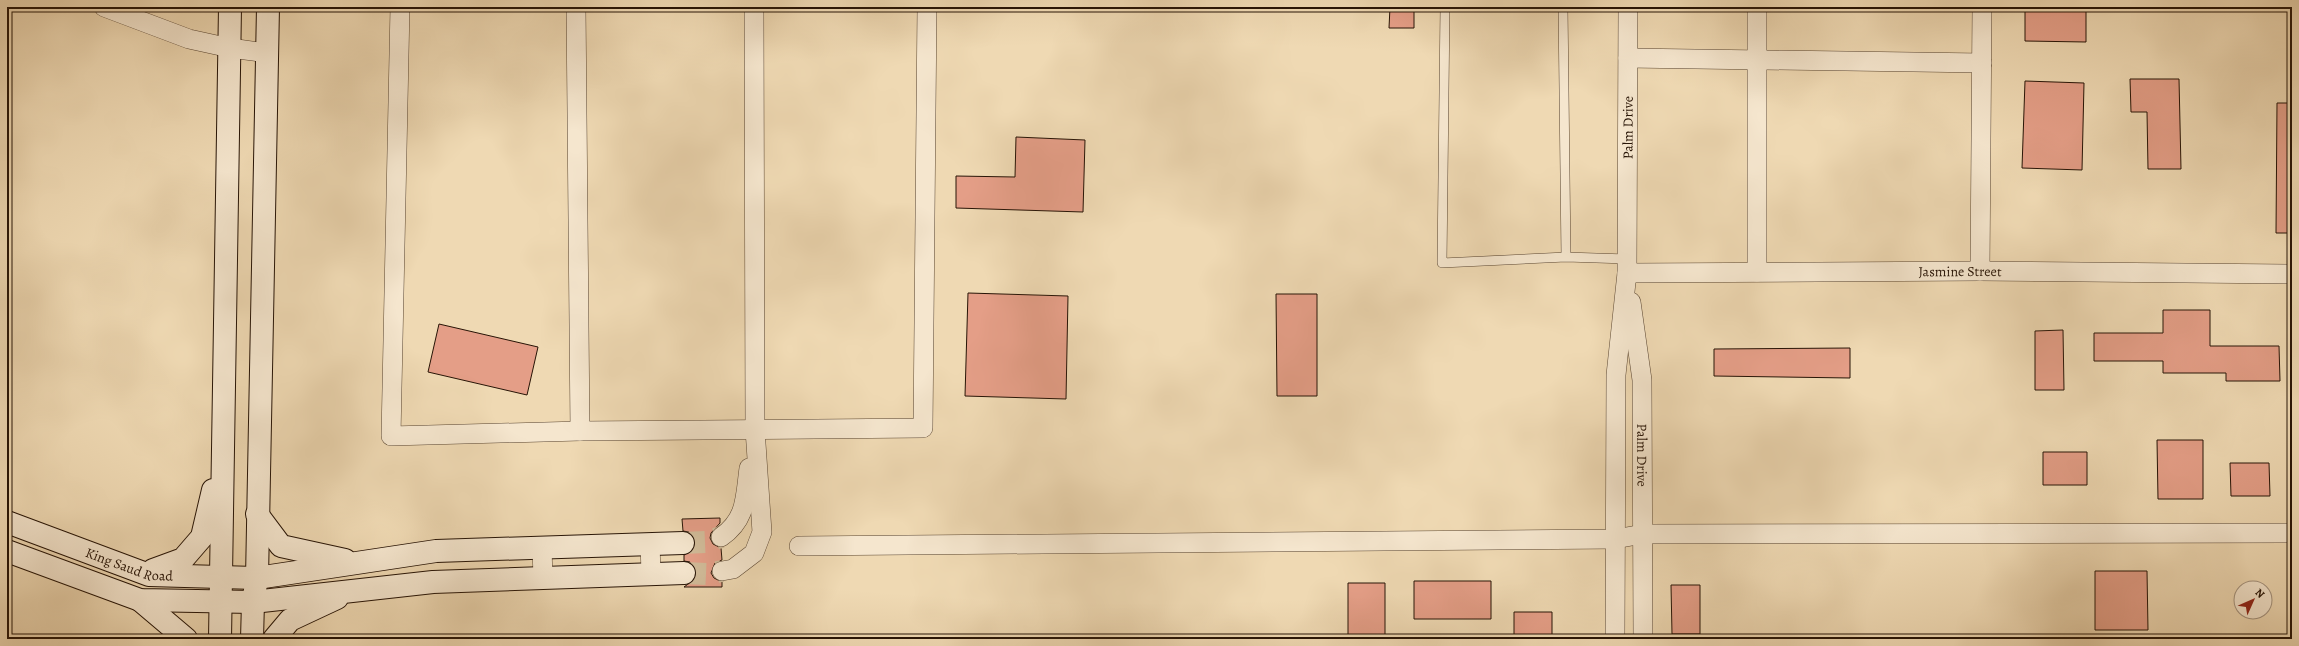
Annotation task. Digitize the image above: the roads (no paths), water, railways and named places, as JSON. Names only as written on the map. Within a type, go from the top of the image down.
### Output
[{"type":"main road","points":[[220,639],[230,7]]},
{"type":"main road","points":[[252,639],[253,602],[256,578],[268,7]]},
{"type":"main road","points":[[145,573],[183,560],[202,537],[223,442]]},
{"type":"main road","points":[[257,514],[281,546],[358,563]]},
{"type":"main road","name":"King Saud Road","points":[[7,522],[145,573],[221,577],[256,578],[436,551],[683,543]]},
{"type":"main road","name":"King Saud Road","points":[[7,551],[140,600],[253,602],[433,582],[684,573]]},
{"type":"main road","points":[[274,639],[290,620],[354,591]]},
{"type":"main road","points":[[140,600],[186,639]]},
{"type":"street","points":[[104,7],[189,39],[230,48],[267,53]]},
{"type":"street","points":[[400,7],[391,436],[580,431],[923,428],[927,7]]},
{"type":"street","points":[[576,7],[580,431]]},
{"type":"street","points":[[722,571],[733,569],[754,553],[762,532],[754,429],[754,7]]},
{"type":"street","name":"Palm Drive","points":[[1615,639],[1616,375],[1627,266],[1628,7]]},
{"type":"street","points":[[1757,7],[1757,272]]},
{"type":"street","points":[[1980,271],[1982,7]]},
{"type":"street","points":[[1628,58],[1982,63]]},
{"type":"street","name":"Palm Drive","points":[[1627,266],[1642,380],[1643,639]]},
{"type":"street","name":"Jasmine Street","points":[[1627,266],[1757,272],[1980,271],[2292,274]]},
{"type":"street","points":[[721,537],[730,531],[743,513],[754,429]]},
{"type":"street","points":[[799,546],[1615,539],[1643,534],[2292,533]]},
{"type":"street","points":[[650,544],[651,573]]},
{"type":"street","points":[[542,548],[543,578]]},
{"type":"lane","points":[[1445,7],[1442,263],[1566,257],[1627,266]]},
{"type":"lane","points":[[1563,7],[1566,257]]},
{"type":"tunnel","points":[[683,543],[706,542],[721,537]]},
{"type":"tunnel","points":[[684,573],[707,574],[722,571]]}]
